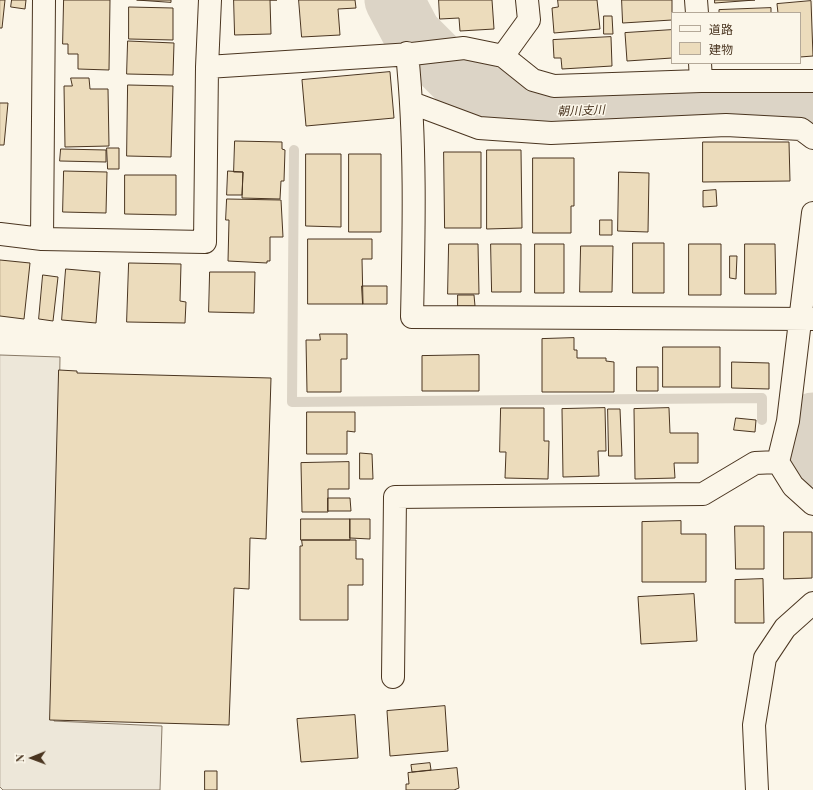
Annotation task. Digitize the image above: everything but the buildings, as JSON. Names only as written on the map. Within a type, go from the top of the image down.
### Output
[{"type":"street","points":[[42,239],[44,0]]},
{"type":"street","points":[[0,234],[42,239],[205,242],[207,66],[210,0]]},
{"type":"street","points":[[503,56],[529,20],[527,0]]},
{"type":"street","points":[[696,0],[697,12]]},
{"type":"street","points":[[207,66],[410,53],[464,48],[503,56],[533,80],[554,86],[701,72],[813,81]]},
{"type":"street","points":[[410,53],[415,181],[412,317],[808,319]]},
{"type":"street","points":[[412,103],[479,128],[551,133],[726,125],[801,129],[813,138]]},
{"type":"street","points":[[813,213],[808,319],[788,421],[778,462],[793,486],[813,504]]},
{"type":"street","points":[[393,677],[395,497],[703,494],[755,463],[778,462]]},
{"type":"street","points":[[757,790],[754,725],[765,658],[785,628],[813,603]]},
{"type":"shaded area","points":[[0,355],[60,357],[54,721],[162,726],[160,790],[3,790],[0,787]]},
{"type":"waterway","name":"朝川支川","points":[[394,0],[412,34],[460,82],[508,105],[553,113],[720,106],[813,108]]},
{"type":"waterway","points":[[294,150],[292,402],[762,398],[762,420]]},
{"type":"waterway","name":"朝川支川","points":[[813,422],[811,432],[813,457]]}]
